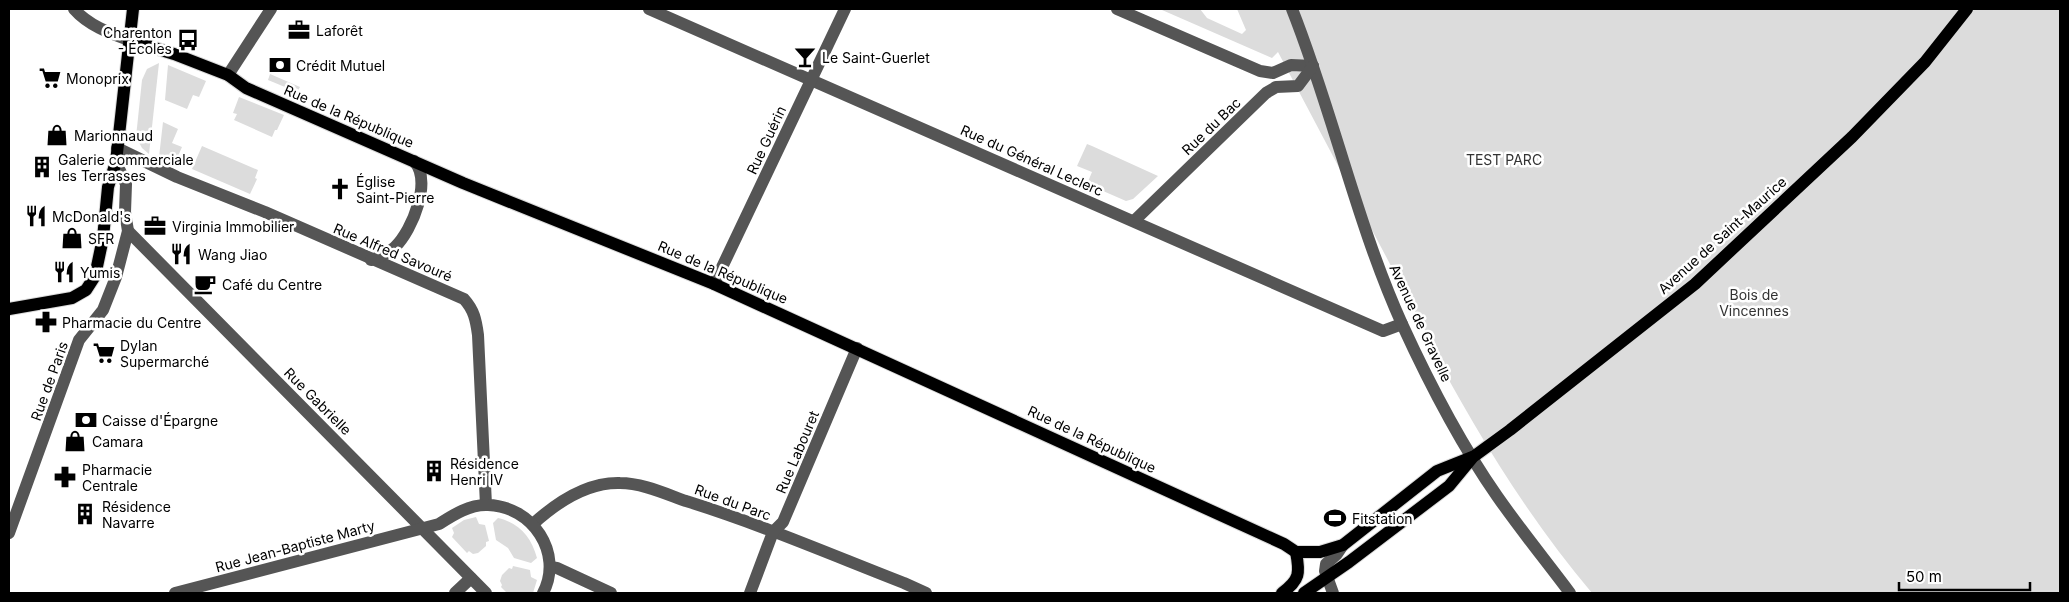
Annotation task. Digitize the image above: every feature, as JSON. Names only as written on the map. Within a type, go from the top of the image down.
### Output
[{"type":"main road","name":"Rue de Paris","points":[[116,162],[133,9]]},
{"type":"main road","name":"Avenue de Saint-Maurice","points":[[1473,457],[1695,284],[1852,136],[1925,62],[1967,9]]},
{"type":"main road","name":"Rue de la République","points":[[129,40],[174,54],[228,75],[246,88],[472,186],[714,284],[1284,544],[1296,552]]},
{"type":"main road","points":[[9,309],[72,298],[92,284],[98,269],[108,187],[116,162]]},
{"type":"main road","points":[[1282,593],[1295,582],[1298,574],[1296,552],[1320,552],[1343,545],[1438,471],[1473,457]]},
{"type":"main road","points":[[1308,591],[1326,574],[1449,486],[1473,457]]},
{"type":"street","points":[[74,9],[81,17],[100,28],[129,40]]},
{"type":"street","points":[[228,75],[271,9]]},
{"type":"street","name":"Rue du Général Leclerc","points":[[649,9],[1383,331],[1402,324]]},
{"type":"street","name":"Rue Guérin","points":[[714,284],[845,9]]},
{"type":"street","points":[[1117,9],[1268,73],[1291,65],[1313,66]]},
{"type":"street","name":"Avenue de Gravelle","points":[[1292,9],[1313,66],[1362,220],[1402,324],[1449,417],[1497,496],[1570,593]]},
{"type":"street","points":[[1268,73],[1271,90],[1284,85],[1298,86],[1313,66]]},
{"type":"street","name":"Rue du Bac","points":[[1134,222],[1271,90]]},
{"type":"street","name":"Rue Alfred Savouré","points":[[117,148],[177,177],[265,212],[371,260],[464,299],[471,307],[475,316],[478,335],[486,505]]},
{"type":"street","points":[[371,260],[393,249],[406,234],[418,204],[422,181],[421,171],[414,160]]},
{"type":"street","name":"Rue de Paris","points":[[9,533],[80,340],[103,310],[116,277],[128,231],[125,212],[126,184],[116,162]]},
{"type":"street","name":"Rue Gabrielle","points":[[128,231],[486,593]]},
{"type":"street","name":"Rue Labouret","points":[[750,593],[773,532],[783,522],[857,348]]},
{"type":"street","name":"Rue du Parc","points":[[533,524],[567,497],[599,485],[620,483],[642,486],[773,532],[926,593]]},
{"type":"street","points":[[486,505],[514,510],[533,524],[546,545],[550,567],[543,593]]},
{"type":"street","name":"Rue Jean-Baptiste Marty","points":[[175,593],[439,524],[465,510],[486,505]]},
{"type":"street","points":[[1333,593],[1326,574],[1326,564],[1337,554],[1343,545]]},
{"type":"street","points":[[550,567],[557,568],[611,593]]},
{"type":"street","points":[[454,593],[471,578]]},
{"type":"green space","name":"Bois de Vincennes","points":[[1163,9],[1200,9],[1207,18],[1242,34],[1246,30],[1237,9],[2060,9],[2060,593],[1592,593],[1523,502],[1482,438],[1426,338],[1428,336],[1278,52],[1272,58]]},
{"type":"green space","points":[[159,63],[149,154],[142,148],[136,137],[142,80],[147,69]]},
{"type":"green space","points":[[168,65],[206,81],[199,97],[193,95],[187,109],[165,100]]},
{"type":"green space","points":[[270,74],[300,87],[297,92],[268,80]]},
{"type":"green space","points":[[239,97],[284,115],[272,137],[234,120],[237,114],[233,113]]},
{"type":"green space","points":[[163,122],[178,129],[172,143],[182,147],[175,163],[159,157]]},
{"type":"green space","points":[[1087,144],[1158,176],[1133,199],[1126,201],[1087,184],[1092,172],[1077,166]]},
{"type":"green space","points":[[202,146],[258,170],[255,178],[257,179],[250,194],[192,169]]},
{"type":"green space","points":[[476,517],[479,524],[485,525],[489,541],[486,542],[486,546],[478,553],[473,554],[469,551],[467,553],[452,537],[454,533],[452,528],[464,520]]},
{"type":"green space","points":[[498,518],[512,523],[528,537],[537,558],[531,563],[514,558],[508,548],[496,540],[493,523]]},
{"type":"green space","points":[[513,566],[530,570],[531,577],[537,580],[533,593],[507,593],[501,587],[502,575],[509,568],[512,569]]},
{"type":"place","name":"Laforêt","points":[[299,30]]},
{"type":"place","name":"Charenton - Écoles","points":[[188,40]]},
{"type":"place","name":"Le Saint-Guerlet","points":[[805,57]]},
{"type":"place","name":"Crédit Mutuel","points":[[280,65]]},
{"type":"place","name":"Monoprix","points":[[50,78]]},
{"type":"place","name":"Marionnaud","points":[[57,135]]},
{"type":"place","name":"Galerie commerciale les Terrasses","points":[[42,167]]},
{"type":"place","name":"Église Saint-Pierre","points":[[340,189]]},
{"type":"place","name":"McDonald's","points":[[36,216]]},
{"type":"place","name":"Virginia Immobilier","points":[[155,226]]},
{"type":"place","name":"SFR","points":[[72,238]]},
{"type":"place","name":"Wang Jiao","points":[[181,254]]},
{"type":"place","name":"Yumis","points":[[64,272]]},
{"type":"place","name":"Café du Centre","points":[[205,284]]},
{"type":"place","name":"Pharmacie du Centre","points":[[46,322]]},
{"type":"place","name":"Dylan Supermarché","points":[[104,353]]},
{"type":"place","name":"Caisse d'Épargne","points":[[86,420]]},
{"type":"place","name":"Camara","points":[[75,441]]},
{"type":"place","name":"Résidence Henri IV","points":[[434,471]]},
{"type":"place","name":"Pharmacie Centrale","points":[[65,477]]},
{"type":"place","name":"Résidence Navarre","points":[[85,514]]},
{"type":"place","name":"Fitstation","points":[[1335,518]]},
{"type":"park label","name":"TEST PARC","points":[[1504,159]]}]
